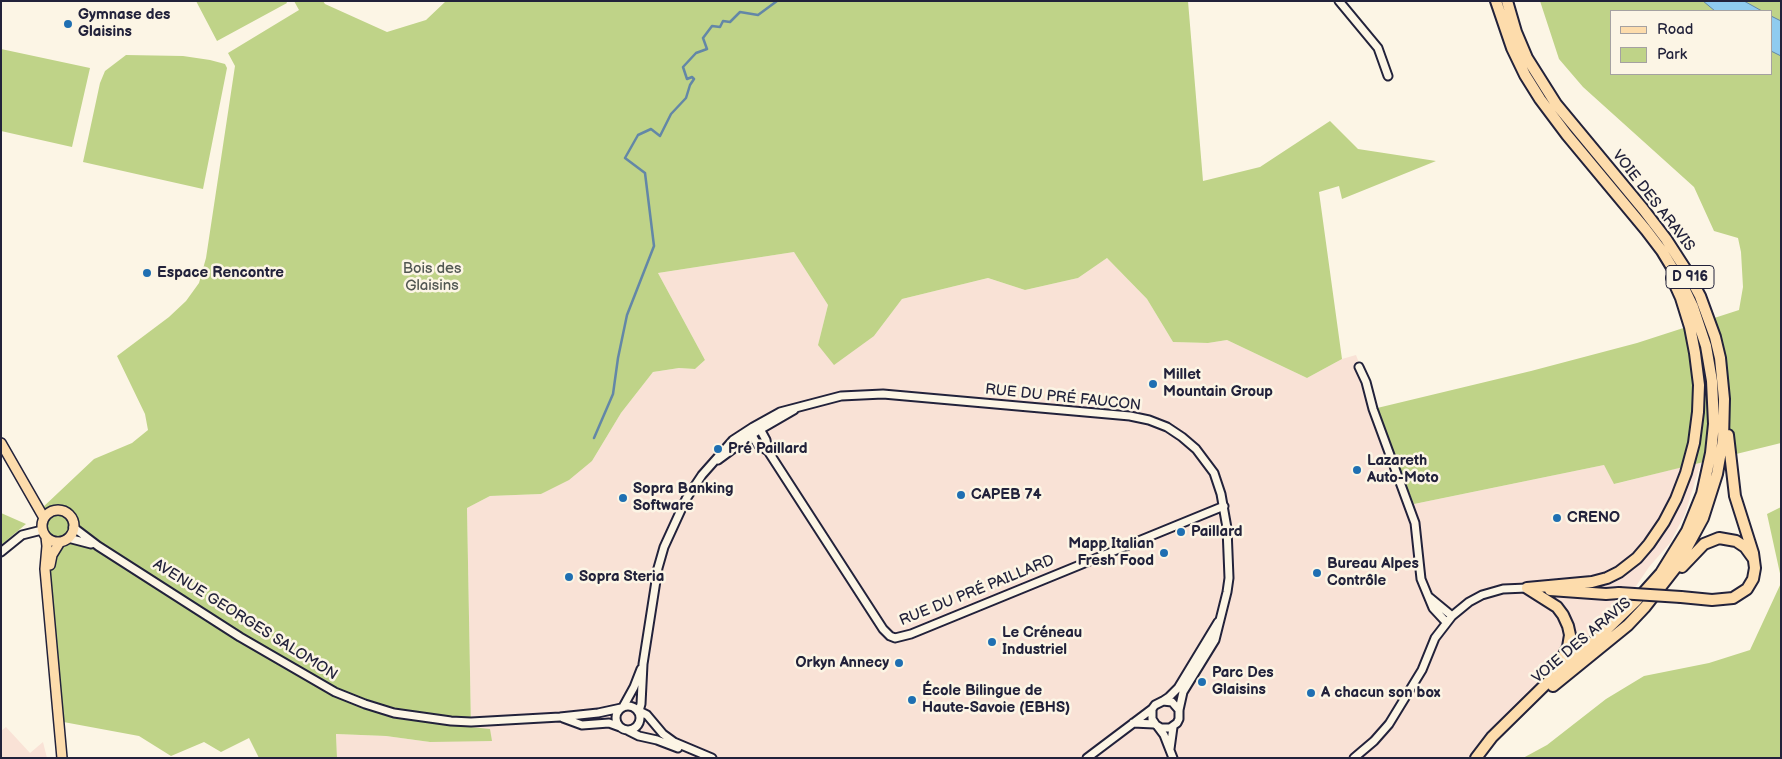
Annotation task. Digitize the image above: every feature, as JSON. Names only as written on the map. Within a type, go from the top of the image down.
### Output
[{"type":"highway","name":"VOIE DES ARAVIS","points":[[1476,758],[1492,737],[1550,680],[1600,637],[1652,585],[1686,531],[1702,494],[1714,434],[1712,380],[1706,346],[1693,307],[1682,284],[1652,238],[1567,135],[1540,99],[1525,75],[1512,48],[1496,1]]},
{"type":"highway","name":"VOIE DES ARAVIS","points":[[1507,1],[1516,32],[1528,58],[1547,90],[1577,130],[1666,239],[1700,296],[1715,337],[1720,358],[1725,424],[1721,457],[1705,510],[1677,566],[1655,595],[1628,624],[1514,716]]},
{"type":"highway","points":[[1527,588],[1600,580],[1626,568],[1644,551],[1657,533],[1671,510],[1682,486],[1691,458],[1696,432],[1699,385],[1693,340],[1681,298],[1652,238]]},
{"type":"highway","points":[[1527,588],[1721,600],[1744,592],[1754,576],[1754,561],[1749,535],[1734,488],[1724,399]]},
{"type":"highway","points":[[1655,595],[1697,551],[1712,539],[1723,537],[1736,541],[1747,550],[1754,561]]},
{"type":"highway","points":[[1600,580],[1608,588],[1619,593]]},
{"type":"highway","points":[[1527,588],[1557,607],[1563,614],[1568,626],[1570,635],[1568,647],[1550,680]]},
{"type":"main road","points":[[1,443],[44,518],[44,533],[47,546],[45,569],[62,758]]},
{"type":"main road","points":[[22,480],[53,511]]},
{"type":"main road","points":[[44,518],[53,511],[59,510],[71,518],[73,527],[52,554],[47,585]]},
{"type":"main road","points":[[44,533],[55,542],[64,540]]},
{"type":"main road","points":[[56,758],[58,722]]},
{"type":"street","points":[[1339,1],[1378,48],[1388,76]]},
{"type":"street","points":[[1359,366],[1415,523],[1421,579],[1433,608],[1446,622]]},
{"type":"street","name":"RUE DU PRÉ FAUCON","points":[[639,711],[643,664],[658,568],[674,521],[696,483],[713,463],[730,452],[752,431],[780,412],[841,396],[883,394],[1141,418],[1160,424],[1196,449],[1214,473],[1219,486],[1224,506],[1229,578],[1215,640],[1183,692],[1179,710]]},
{"type":"street","name":"RUE DU PRÉ FAUCON","points":[[760,429],[802,405]]},
{"type":"street","points":[[752,431],[760,429]]},
{"type":"street","name":"RUE DU PRÉ PAILLARD","points":[[760,429],[766,440],[768,451],[883,629],[895,638],[911,634],[1224,506]]},
{"type":"street","name":"RUE DU PRÉ PAILLARD","points":[[752,431],[757,444],[768,451]]},
{"type":"street","name":"AVENUE GEORGES SALOMON","points":[[73,527],[98,546],[240,637],[335,692],[365,704],[394,713],[471,722],[560,717],[598,713],[622,707]]},
{"type":"street","points":[[1,552],[22,535],[44,533]]},
{"type":"street","name":"AVENUE GEORGES SALOMON","points":[[64,540],[98,546]]},
{"type":"street","points":[[1354,758],[1374,741],[1389,724],[1422,670],[1435,638],[1452,616],[1469,602],[1482,595],[1503,590],[1527,588]]},
{"type":"street","points":[[1427,595],[1452,616]]},
{"type":"street","name":"RUE DU PRÉ FAUCON","points":[[1163,701],[1178,688],[1221,618]]},
{"type":"street","name":"RUE DU PRÉ FAUCON","points":[[622,707],[634,687],[643,664]]},
{"type":"street","points":[[1087,758],[1155,705],[1163,701],[1172,702],[1179,710],[1179,719],[1173,727],[1170,750]]},
{"type":"street","points":[[639,711],[641,718],[638,725],[633,729],[624,728],[617,722],[616,715],[622,707],[633,706],[647,716],[663,734],[674,742],[712,758]]},
{"type":"street","points":[[1152,709],[1151,714],[1156,725],[1164,735],[1173,758]]},
{"type":"street","name":"AVENUE GEORGES SALOMON","points":[[560,717],[582,725],[609,723],[639,736],[662,741],[699,758]]},
{"type":"street","points":[[1133,723],[1156,725],[1166,729],[1173,727]]},
{"type":"shaded area","points":[[794,252],[828,305],[818,345],[874,336],[902,299],[988,278],[1025,290],[1078,278],[1107,258],[1147,299],[1173,342],[1208,343],[1227,340],[1307,378],[1342,359],[1356,355],[1414,504],[1604,465],[1615,484],[1701,462],[1685,514],[1670,543],[1649,567],[1624,604],[1604,621],[1562,669],[1477,758],[337,758],[336,734],[386,736],[430,742],[471,727],[467,508],[490,496],[541,494],[592,461],[621,413],[653,372],[679,368],[695,369],[705,360],[658,273]]},
{"type":"shaded area","points":[[6,727],[30,753],[43,742],[47,758],[1,758],[1,731]]},
{"type":"green space","points":[[196,1],[286,1],[287,3],[217,41]]},
{"type":"green space","name":"Bois des Glaisins","points":[[294,1],[323,1],[325,4],[387,32],[426,20],[446,1],[1188,1],[1203,181],[1260,167],[1330,121],[1358,149],[1436,161],[1342,199],[1339,186],[1319,192],[1342,359],[1307,378],[1227,340],[1208,343],[1173,342],[1147,299],[1107,258],[1078,278],[1025,290],[988,278],[902,299],[874,336],[834,365],[818,345],[828,305],[794,252],[658,273],[705,360],[695,369],[679,368],[653,372],[621,413],[592,461],[569,480],[541,494],[490,496],[467,508],[471,727],[490,729],[492,741],[430,742],[386,736],[336,734],[337,758],[259,758],[249,738],[221,752],[204,742],[171,756],[139,736],[58,721],[41,509],[94,459],[132,443],[148,430],[145,414],[117,356],[169,317],[186,301],[199,283],[206,258],[235,66],[228,53],[299,10]]},
{"type":"green space","points":[[1540,1],[1781,1],[1781,443],[1614,484],[1604,465],[1414,504],[1373,409],[1637,343],[1739,310],[1743,287],[1741,252],[1738,238],[1714,231],[1694,187],[1583,87],[1559,59]]},
{"type":"green space","points":[[1,49],[90,68],[72,147],[1,131]]},
{"type":"green space","points":[[126,55],[183,56],[225,64],[227,68],[203,189],[83,162],[100,83],[105,71]]},
{"type":"green space","points":[[1781,507],[1781,578],[1767,514]]},
{"type":"green space","points":[[1,513],[26,524],[1,545]]},
{"type":"green space","points":[[1781,583],[1781,758],[1523,758],[1547,745],[1606,699],[1644,676],[1709,663],[1750,650]]},
{"type":"water","points":[[1703,1],[1744,1],[1760,10],[1714,10]]},
{"type":"water","points":[[1772,16],[1781,21],[1781,56],[1772,52]]},
{"type":"waterway","points":[[594,438],[613,394],[627,315],[654,246],[645,173],[625,158],[638,135],[651,129],[660,136],[671,114],[686,98],[694,79],[692,77],[687,79],[683,67],[696,53],[707,49],[703,38],[712,26],[720,27],[723,21],[730,22],[740,12],[758,15],[777,1]]},
{"type":"place","name":"Gymnase des Glaisins","points":[[68,24]]},
{"type":"place","name":"Espace Rencontre","points":[[147,273]]},
{"type":"place","name":"Millet Mountain Group","points":[[1153,384]]},
{"type":"place","name":"Pré Paillard","points":[[718,449]]},
{"type":"place","name":"Lazareth Auto-Moto","points":[[1357,470]]},
{"type":"place","name":"CAPEB 74","points":[[961,495]]},
{"type":"place","name":"Sopra Banking Software","points":[[623,498]]},
{"type":"place","name":"CRENO","points":[[1557,518]]},
{"type":"place","name":"Paillard","points":[[1181,532]]},
{"type":"place","name":"Mapp Italian Fresh Food","points":[[1164,553]]},
{"type":"place","name":"Bureau Alpes Contrôle","points":[[1317,573]]},
{"type":"place","name":"Sopra Steria","points":[[569,577]]},
{"type":"place","name":"Le Créneau Industriel","points":[[992,642]]},
{"type":"place","name":"Orkyn Annecy","points":[[899,663]]},
{"type":"place","name":"Parc Des Glaisins","points":[[1202,682]]},
{"type":"place","name":"A chacun son box","points":[[1311,693]]},
{"type":"place","name":"École Bilingue de Haute-Savoie (EBHS)","points":[[912,700]]}]
